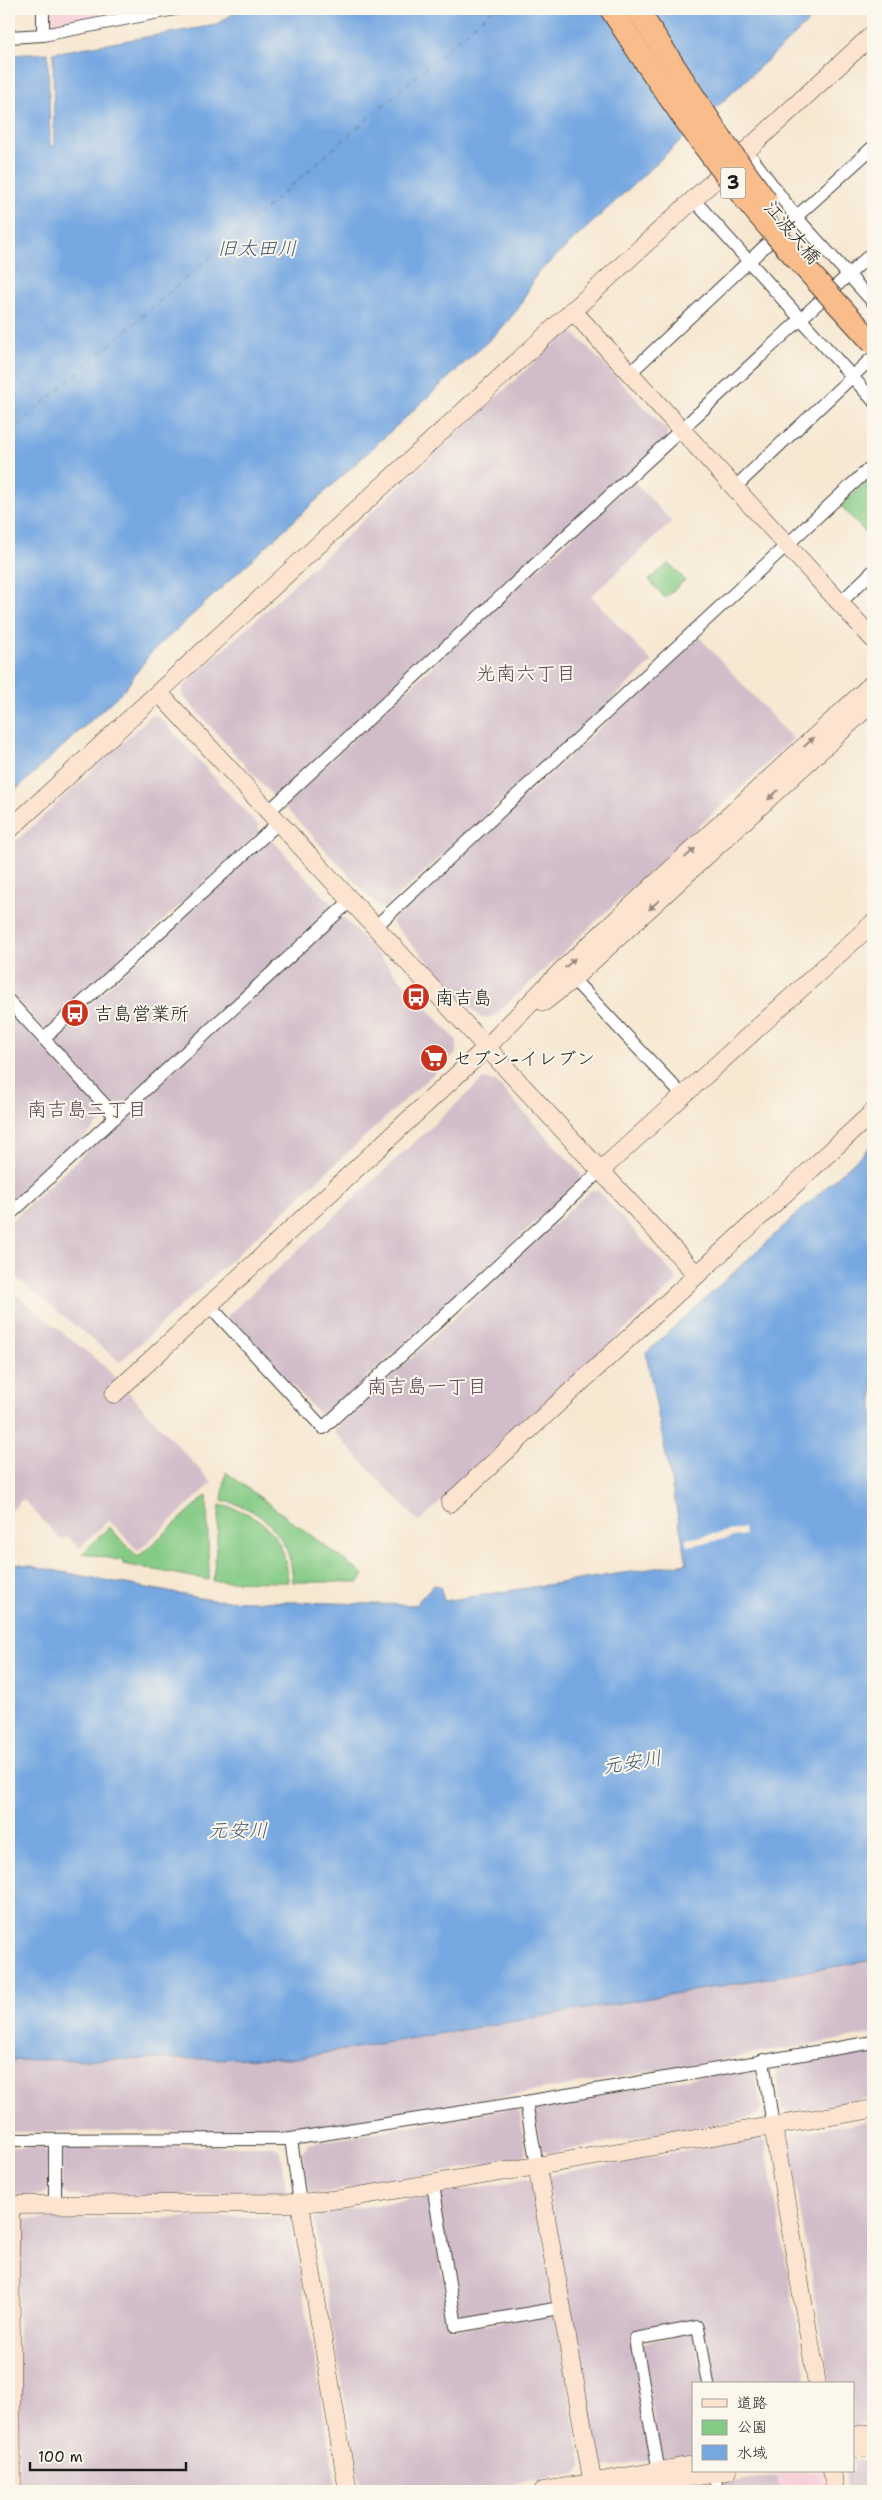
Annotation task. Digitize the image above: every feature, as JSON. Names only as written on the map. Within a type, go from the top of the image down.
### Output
[{"type":"highway","name":"3","points":[[611,9],[654,77],[714,158],[748,201],[873,343]]},
{"type":"highway","name":"江波大橋","points":[[637,9],[654,39],[724,144],[778,218],[873,325]]},
{"type":"street","points":[[43,9],[43,35]]},
{"type":"street","points":[[9,37],[43,35],[175,9]]},
{"type":"street","points":[[9,830],[873,34]]},
{"type":"street","points":[[629,374],[873,147]]},
{"type":"street","points":[[746,150],[796,217],[873,302]]},
{"type":"street","points":[[694,199],[873,400]]},
{"type":"street","points":[[44,1038],[273,818],[873,252]]},
{"type":"street","points":[[572,310],[873,639]]},
{"type":"street","points":[[734,488],[873,357]]},
{"type":"street","points":[[375,927],[873,465]]},
{"type":"street","points":[[840,603],[873,571]]},
{"type":"street","points":[[114,1394],[486,1047],[570,963],[873,683]]},
{"type":"street","points":[[159,693],[697,1276]]},
{"type":"street","points":[[486,1047],[573,979],[873,702]]},
{"type":"street","points":[[9,1215],[350,901]]},
{"type":"street","points":[[209,1305],[323,1428],[600,1171],[684,1097],[873,923]]},
{"type":"street","points":[[573,979],[684,1097]]},
{"type":"street","points":[[9,1001],[116,1117]]},
{"type":"street","points":[[450,1503],[873,1112]]},
{"type":"street","points":[[9,2140],[291,2139],[526,2102],[873,2042]]},
{"type":"street","points":[[763,2060],[817,2382]]},
{"type":"street","points":[[526,2102],[560,2308],[593,2487]]},
{"type":"street","points":[[12,2491],[9,2205],[300,2203],[341,2199],[433,2185],[873,2109]]},
{"type":"street","points":[[291,2139],[348,2491]]},
{"type":"street","points":[[55,2140],[55,2204]]},
{"type":"street","points":[[433,2185],[456,2326],[560,2308]]},
{"type":"street","points":[[659,2477],[635,2339],[698,2327],[708,2382]]},
{"type":"street","points":[[854,2436],[873,2433]]},
{"type":"street","points":[[854,2449],[873,2446]]},
{"type":"street","points":[[614,2491],[692,2465]]},
{"type":"street","points":[[543,2491],[593,2487],[659,2477],[720,2472],[717,2491]]},
{"type":"street","points":[[832,2472],[835,2491]]},
{"type":"shaded area","points":[[47,9],[120,9],[120,14],[54,29],[47,24]]},
{"type":"shaded area","points":[[567,332],[574,333],[667,431],[667,438],[278,797],[274,797],[183,696],[183,687]]},
{"type":"shaded area","points":[[633,481],[672,522],[591,596],[652,662],[386,907],[379,907],[285,807],[285,803]]},
{"type":"shaded area","points":[[699,637],[793,739],[493,1017],[481,1018],[392,923],[392,919]]},
{"type":"shaded area","points":[[151,716],[158,716],[259,826],[259,832],[48,1027],[42,1027],[9,992],[9,848]]},
{"type":"shaded area","points":[[268,840],[273,841],[333,906],[333,910],[122,1105],[113,1105],[55,1043],[56,1036]]},
{"type":"shaded area","points":[[339,918],[344,918],[457,1041],[457,1052],[120,1362],[9,1272],[9,1223]]},
{"type":"shaded area","points":[[9,1010],[103,1113],[103,1120],[9,1206]]},
{"type":"shaded area","points":[[483,1079],[495,1081],[581,1174],[580,1180],[326,1416],[320,1415],[227,1316]]},
{"type":"shaded area","points":[[591,1190],[598,1191],[675,1276],[676,1282],[419,1522],[333,1431]]},
{"type":"shaded area","points":[[9,1289],[104,1366],[212,1483],[138,1551],[109,1520],[79,1548],[67,1536],[61,1540],[23,1499],[9,1513]]},
{"type":"shaded area","points":[[873,1960],[873,2034],[304,2130],[9,2132],[9,2060],[296,2058]]},
{"type":"shaded area","points":[[873,2047],[873,2097],[788,2113],[782,2108],[775,2069],[779,2063]]},
{"type":"shaded area","points":[[748,2068],[755,2073],[761,2109],[755,2117],[550,2153],[542,2150],[534,2113],[538,2106]]},
{"type":"shaded area","points":[[514,2108],[520,2113],[526,2152],[522,2158],[316,2194],[308,2190],[302,2153],[307,2144]]},
{"type":"shaded area","points":[[873,2120],[873,2422],[854,2425],[854,2382],[830,2382],[788,2140],[792,2134]]},
{"type":"shaded area","points":[[758,2137],[765,2142],[807,2382],[712,2382],[701,2320],[630,2334],[652,2460],[599,2469],[595,2466],[547,2180],[551,2175]]},
{"type":"shaded area","points":[[273,2146],[280,2151],[286,2189],[280,2195],[69,2196],[62,2191],[62,2153],[66,2147]]},
{"type":"shaded area","points":[[9,2147],[42,2147],[47,2152],[48,2191],[40,2195],[9,2195]]},
{"type":"shaded area","points":[[527,2179],[534,2183],[554,2301],[550,2306],[462,2321],[458,2318],[437,2199],[442,2194]]},
{"type":"shaded area","points":[[425,2197],[430,2200],[452,2330],[549,2313],[556,2316],[582,2467],[577,2473],[471,2491],[361,2491],[314,2220],[322,2214]]},
{"type":"shaded area","points":[[285,2217],[291,2221],[337,2491],[19,2491],[17,2225],[22,2219]]},
{"type":"shaded area","points":[[691,2332],[695,2334],[704,2382],[692,2382],[692,2452],[660,2458],[640,2344]]},
{"type":"shaded area","points":[[873,2458],[873,2491],[848,2491],[845,2472],[854,2472],[854,2461]]},
{"type":"shaded area","points":[[794,2472],[822,2472],[825,2491],[780,2491],[777,2475]]},
{"type":"shaded area","points":[[777,2475],[780,2491],[721,2491],[720,2484]]},
{"type":"green space","points":[[866,482],[873,489],[873,541],[841,506]]},
{"type":"green space","points":[[669,563],[685,580],[665,598],[649,580]]},
{"type":"green space","points":[[226,1472],[364,1575],[359,1582],[293,1582],[287,1552],[273,1528],[251,1510],[222,1500]]},
{"type":"green space","points":[[207,1495],[209,1580],[123,1564],[123,1561],[83,1553],[109,1527],[138,1557]]},
{"type":"green space","points":[[220,1505],[248,1514],[260,1521],[269,1530],[283,1552],[287,1566],[288,1582],[213,1581]]},
{"type":"water","name":"旧太田川","points":[[240,9],[820,9],[803,27],[537,274],[518,309],[500,330],[149,655],[125,689],[9,796],[9,55],[48,53],[50,146],[54,146],[53,53],[216,25]]},
{"type":"water","name":"元安川","points":[[873,1144],[873,1960],[296,2058],[9,2060],[9,1562],[211,1600],[415,1605],[433,1585],[440,1586],[444,1601],[687,1563],[646,1353]]},
{"type":"pier","points":[[744,1528],[745,1535],[688,1546],[686,1539]]},
{"type":"ferry route","points":[[9,433],[493,9]]},
{"type":"place","name":"南吉島","points":[[416,997]]},
{"type":"place","name":"吉島営業所","points":[[75,1013]]},
{"type":"place","name":"セブン-イレブン","points":[[434,1058]]},
{"type":"district","name":"光南六丁目","points":[[526,673]]},
{"type":"district","name":"南吉島二丁目","points":[[87,1109]]},
{"type":"district","name":"南吉島一丁目","points":[[427,1386]]}]
